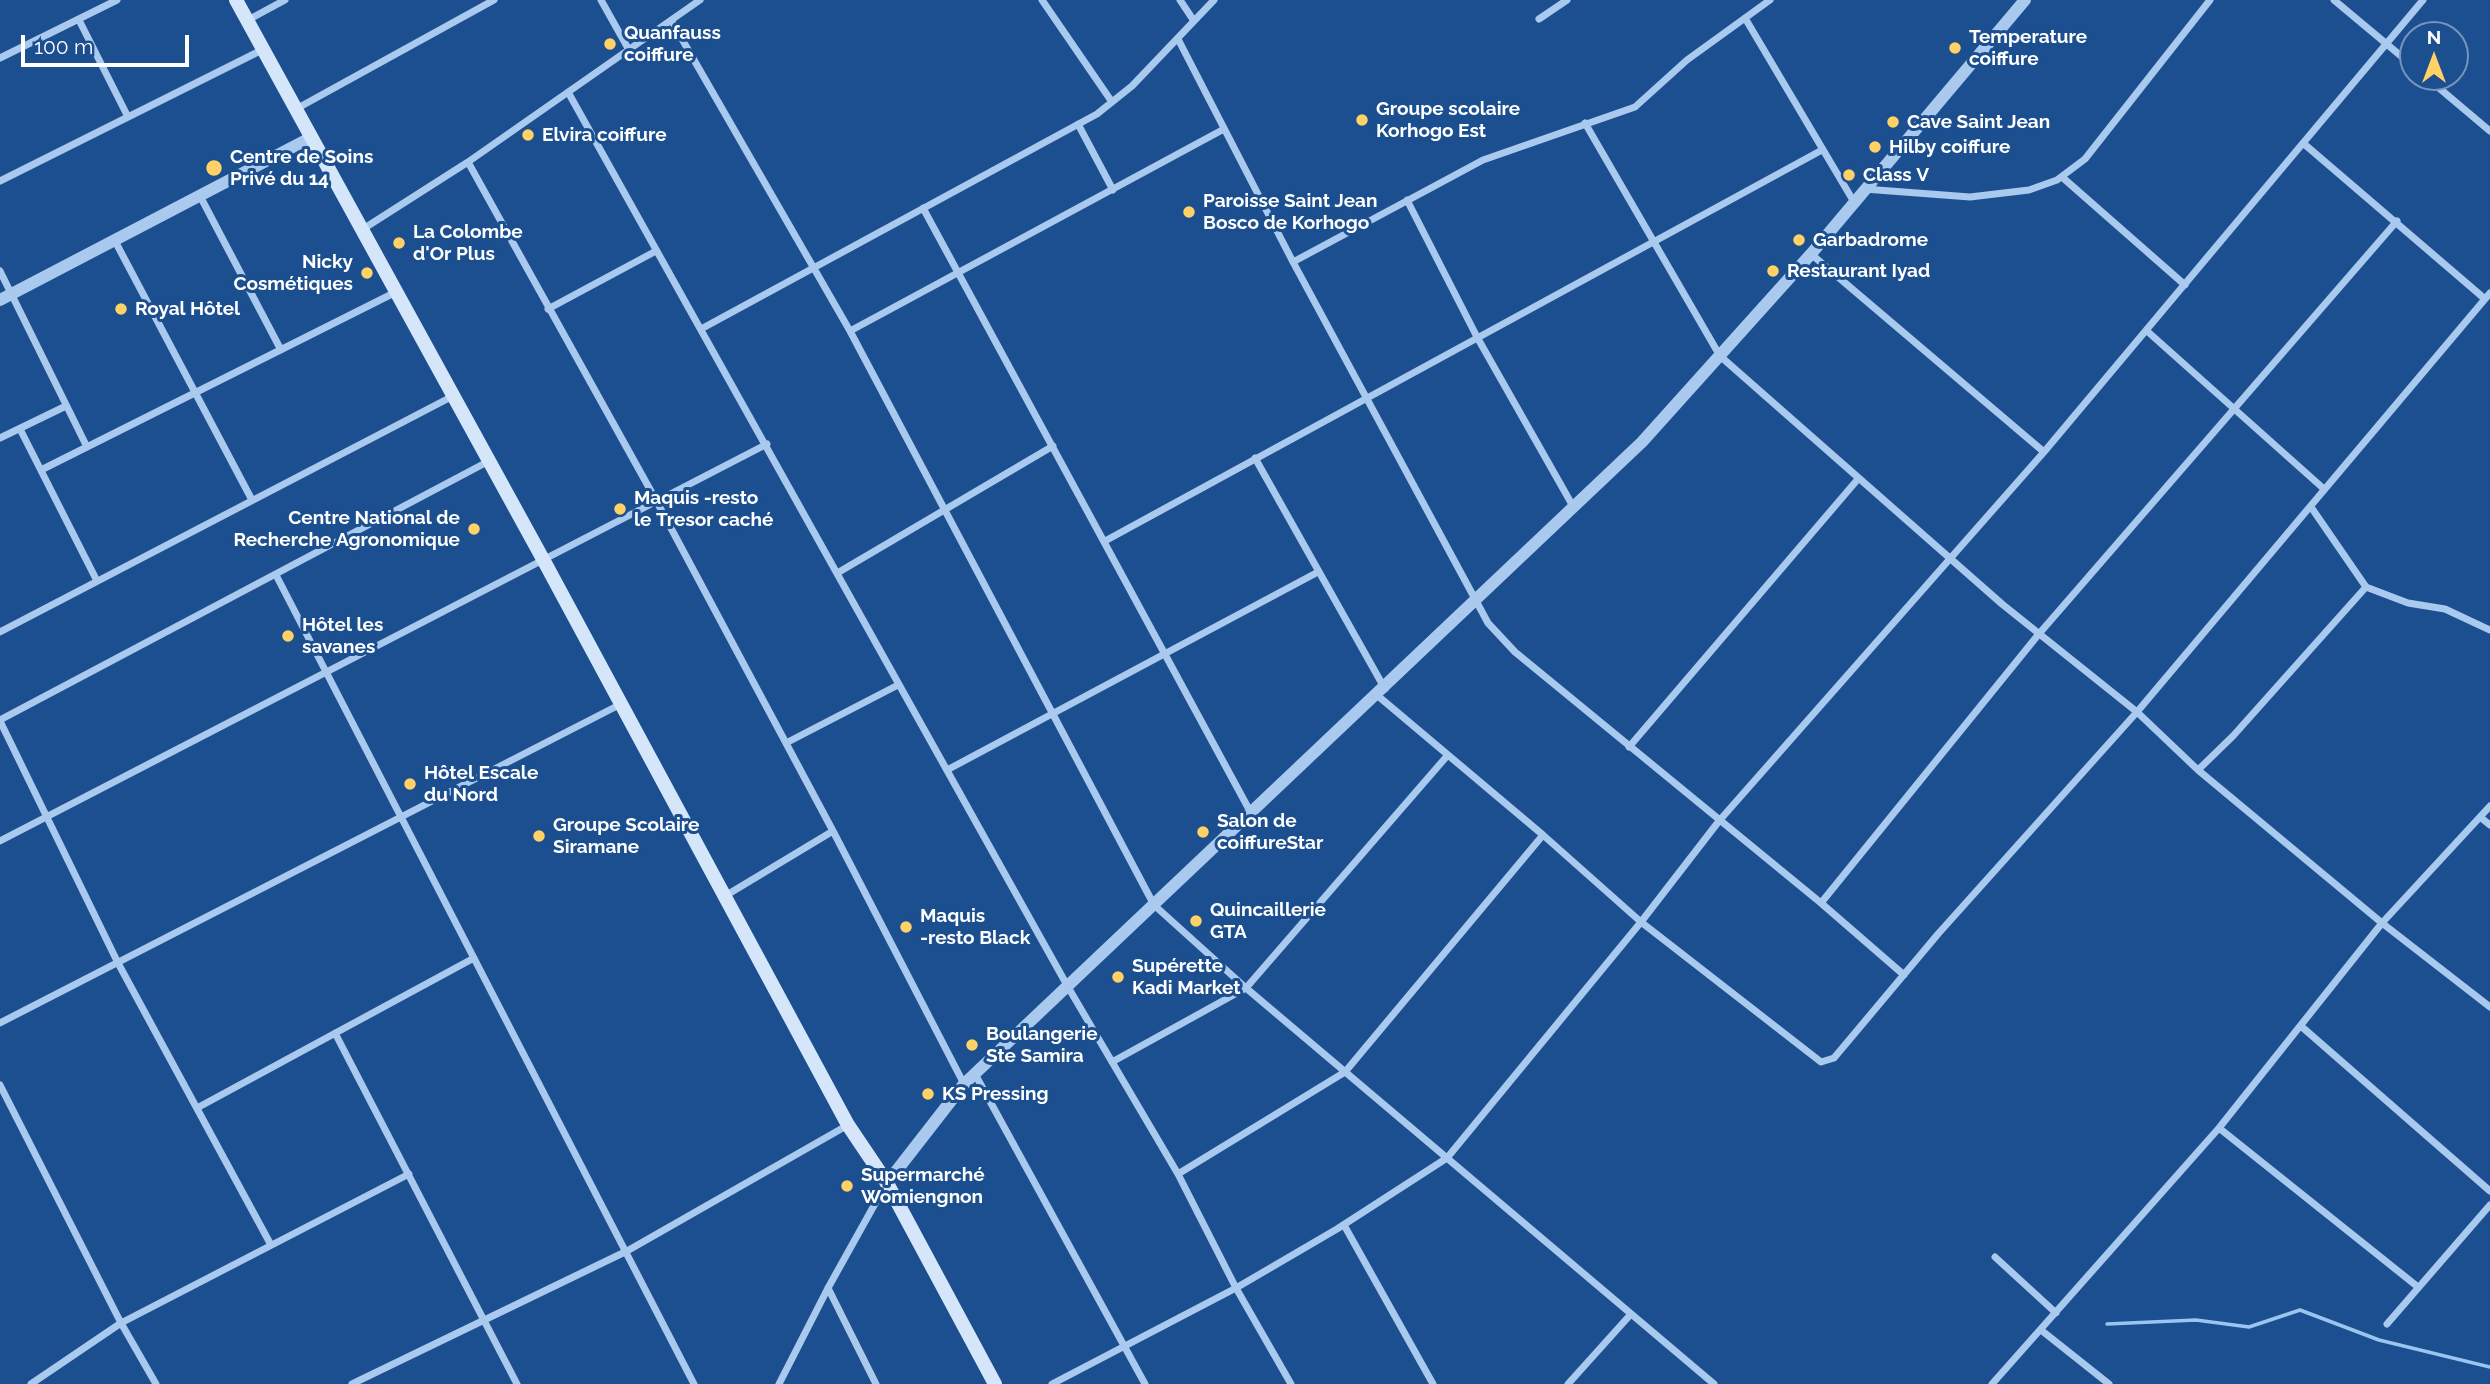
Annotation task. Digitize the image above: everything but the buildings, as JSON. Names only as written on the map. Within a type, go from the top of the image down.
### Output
[{"type":"main road","points":[[236,0],[363,229],[848,1125],[887,1183],[995,1384]]},
{"type":"street","points":[[0,58],[117,0]]},
{"type":"street","points":[[248,20],[285,0]]},
{"type":"street","points":[[296,109],[494,0]]},
{"type":"street","points":[[601,0],[629,50]]},
{"type":"street","points":[[363,229],[468,162],[699,0]]},
{"type":"street","points":[[1042,0],[1112,102]]},
{"type":"street","points":[[1180,0],[1194,21]]},
{"type":"street","points":[[701,329],[1078,124],[1112,102],[1178,39],[1214,0]]},
{"type":"street","points":[[1539,19],[1567,0]]},
{"type":"street","points":[[1293,262],[1483,160],[1634,107],[1687,60],[1770,0]]},
{"type":"street","points":[[779,1384],[828,1288],[887,1183],[964,1084],[1642,442],[1811,254],[2025,0]]},
{"type":"street","points":[[1864,189],[1970,197],[2029,190],[2062,177],[2085,159],[2210,0]]},
{"type":"street","points":[[2334,0],[2399,54]]},
{"type":"street","points":[[1052,1384],[1124,1344],[1236,1288],[1344,1225],[1447,1158],[1641,922],[1719,821],[2044,452],[2423,0]]},
{"type":"street","points":[[1745,18],[1854,202]]},
{"type":"street","points":[[79,20],[128,117]]},
{"type":"street","points":[[671,20],[850,331],[1154,905],[1245,988],[1714,1384]]},
{"type":"street","points":[[1178,39],[1293,262],[1489,623],[1515,652],[1821,903],[1904,975]]},
{"type":"street","points":[[0,181],[264,49]]},
{"type":"street","points":[[2443,91],[2490,131]]},
{"type":"street","points":[[568,92],[839,572],[898,685],[1068,987],[1178,1174],[1236,1288],[1292,1384]]},
{"type":"street","points":[[1585,123],[1720,356],[2038,635],[2137,712],[2197,770],[2382,923],[2490,1007]]},
{"type":"street","points":[[1078,124],[1113,190]]},
{"type":"street","points":[[850,331],[960,274],[1224,129]]},
{"type":"street","points":[[0,300],[312,137]]},
{"type":"street","points":[[1255,458],[1381,692],[1447,756],[1544,835],[1641,922],[1821,1062],[1835,1058],[1904,975],[2137,712],[2488,296],[2304,143]]},
{"type":"street","points":[[1105,541],[1366,396],[1822,150]]},
{"type":"street","points":[[468,162],[657,502],[833,831],[964,1084]]},
{"type":"street","points":[[2062,177],[2185,285]]},
{"type":"street","points":[[200,196],[281,350]]},
{"type":"street","points":[[1407,200],[1477,337],[1574,509]]},
{"type":"street","points":[[923,208],[1251,813]]},
{"type":"street","points":[[1821,903],[2038,635],[2397,221]]},
{"type":"street","points":[[115,241],[252,500]]},
{"type":"street","points":[[548,309],[656,251]]},
{"type":"street","points":[[1811,254],[2044,452]]},
{"type":"street","points":[[0,271],[87,447]]},
{"type":"street","points":[[41,470],[397,292]]},
{"type":"street","points":[[2147,331],[2324,489]]},
{"type":"street","points":[[0,632],[453,395]]},
{"type":"street","points":[[0,438],[66,405]]},
{"type":"street","points":[[20,429],[97,581]]},
{"type":"street","points":[[0,841],[544,562],[767,444]]},
{"type":"street","points":[[839,572],[1053,446]]},
{"type":"street","points":[[271,1245],[118,963],[0,720],[489,461]]},
{"type":"street","points":[[1629,747],[1858,479]]},
{"type":"street","points":[[2311,507],[2366,587],[2409,603],[2445,609],[2490,630]]},
{"type":"street","points":[[947,770],[1318,572]]},
{"type":"street","points":[[276,575],[694,1384]]},
{"type":"street","points":[[2197,770],[2233,736],[2366,587]]},
{"type":"street","points":[[786,743],[898,685]]},
{"type":"street","points":[[0,1023],[621,704]]},
{"type":"street","points":[[1112,1062],[1245,988],[1447,756]]},
{"type":"street","points":[[1992,1384],[2219,1128],[2302,1027],[2382,923],[2490,806]]},
{"type":"street","points":[[2480,817],[2490,825]]},
{"type":"street","points":[[725,896],[833,831]]},
{"type":"street","points":[[1178,1174],[1345,1072],[1544,835]]},
{"type":"street","points":[[197,1108],[474,958]]},
{"type":"street","points":[[2302,1027],[2490,1191]]},
{"type":"street","points":[[335,1033],[517,1384]]},
{"type":"street","points":[[975,1074],[1145,1384]]},
{"type":"street","points":[[0,1085],[121,1323],[156,1384]]},
{"type":"street","points":[[352,1384],[627,1251],[848,1125]]},
{"type":"street","points":[[2219,1128],[2418,1287]]},
{"type":"street","points":[[31,1384],[121,1323],[409,1174]]},
{"type":"street","points":[[2387,1324],[2490,1205]]},
{"type":"street","points":[[1344,1225],[1433,1384]]},
{"type":"street","points":[[1995,1257],[2056,1313]]},
{"type":"street","points":[[828,1288],[876,1384]]},
{"type":"street","points":[[1568,1384],[1631,1314]]},
{"type":"street","points":[[2041,1330],[2109,1384]]},
{"type":"waterway","points":[[2107,1324],[2196,1320],[2249,1327],[2300,1310],[2379,1340],[2490,1367]]},
{"type":"place","name":"Quanfauss coiffure","points":[[610,44]]},
{"type":"place","name":"Temperature coiffure","points":[[1955,48]]},
{"type":"place","name":"Groupe scolaire Korhogo Est","points":[[1362,120]]},
{"type":"place","name":"Cave Saint Jean","points":[[1893,122]]},
{"type":"place","name":"Elvira coiffure","points":[[528,135]]},
{"type":"place","name":"Hilby coiffure","points":[[1875,147]]},
{"type":"place","name":"Centre de Soins Privé du 14","points":[[214,168]]},
{"type":"place","name":"Class V","points":[[1849,175]]},
{"type":"place","name":"Paroisse Saint Jean Bosco de Korhogo","points":[[1189,212]]},
{"type":"place","name":"Garbadrome","points":[[1799,240]]},
{"type":"place","name":"La Colombe d'Or Plus","points":[[399,243]]},
{"type":"place","name":"Restaurant Iyad","points":[[1773,271]]},
{"type":"place","name":"Nicky Cosmétiques","points":[[367,273]]},
{"type":"place","name":"Royal Hôtel","points":[[121,309]]},
{"type":"place","name":"Maquis -resto le Tresor caché","points":[[620,509]]},
{"type":"place","name":"Centre National de Recherche Agronomique","points":[[474,529]]},
{"type":"place","name":"Hôtel les savanes","points":[[288,636]]},
{"type":"place","name":"Hôtel Escale du Nord","points":[[410,784]]},
{"type":"place","name":"Salon de coiffureStar","points":[[1203,832]]},
{"type":"place","name":"Groupe Scolaire Siramane","points":[[539,836]]},
{"type":"place","name":"Quincaillerie GTA","points":[[1196,921]]},
{"type":"place","name":"Maquis -resto Black","points":[[906,927]]},
{"type":"place","name":"Supérette Kadi Market","points":[[1118,977]]},
{"type":"place","name":"Boulangerie Ste Samira","points":[[972,1045]]},
{"type":"place","name":"KS Pressing","points":[[928,1094]]},
{"type":"place","name":"Supermarché Womiengnon","points":[[847,1186]]}]
